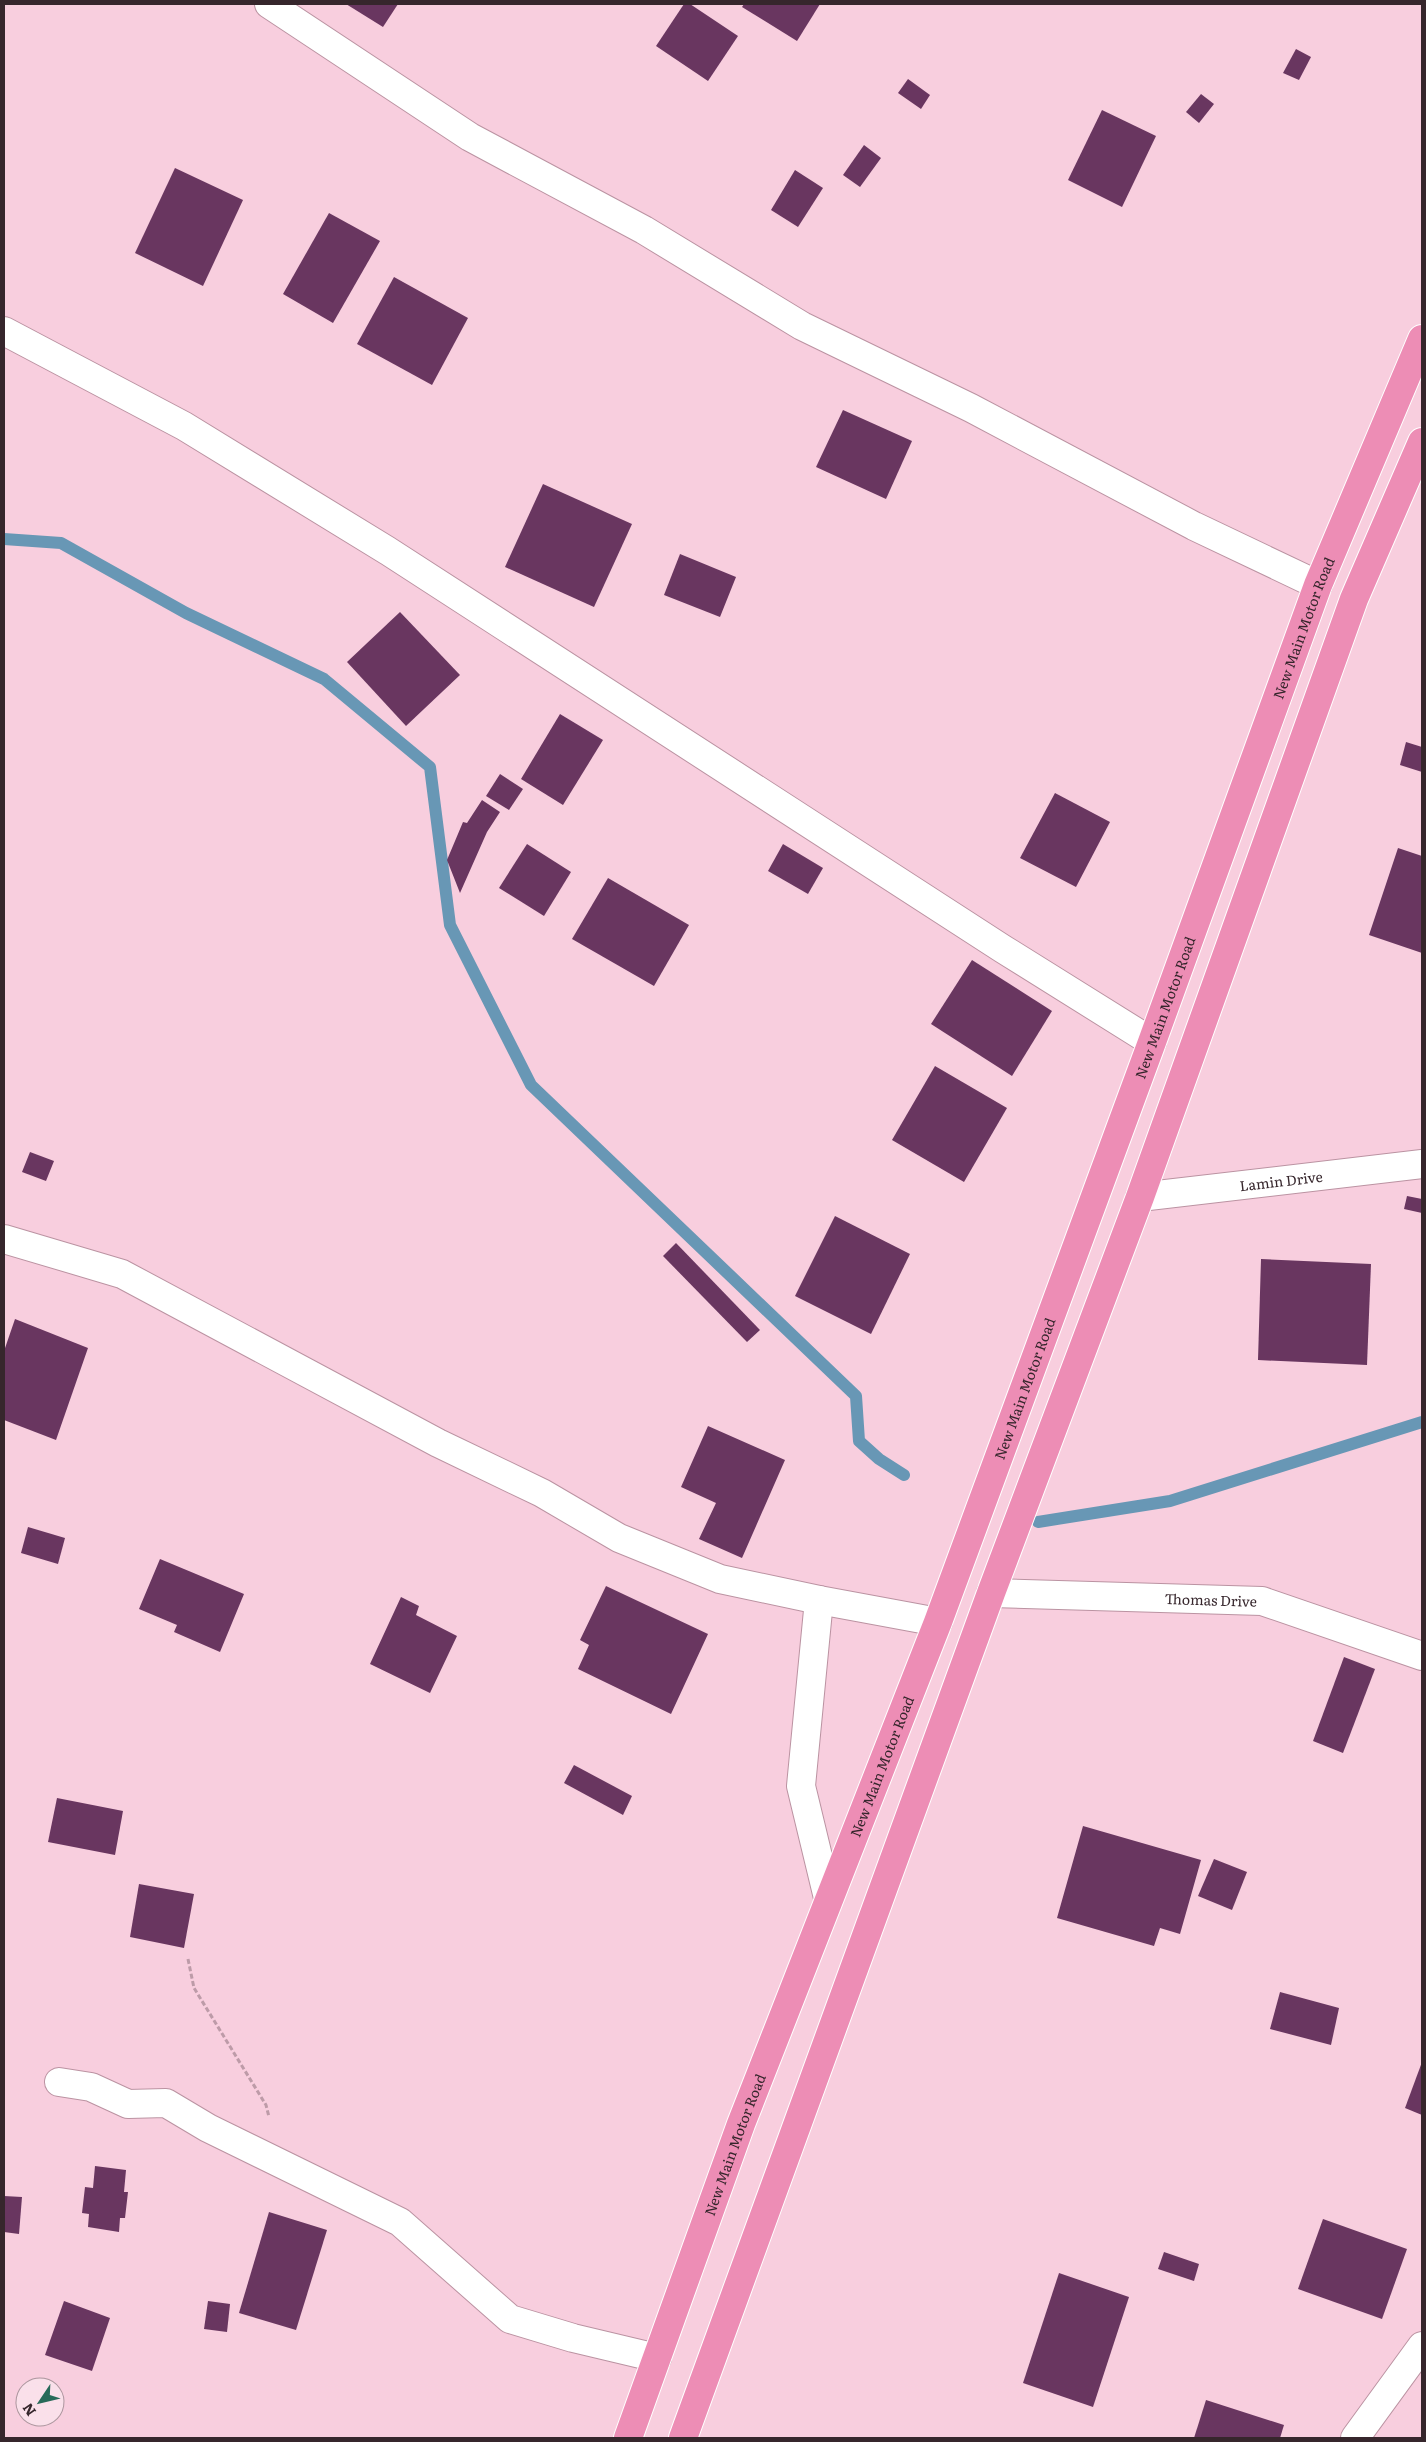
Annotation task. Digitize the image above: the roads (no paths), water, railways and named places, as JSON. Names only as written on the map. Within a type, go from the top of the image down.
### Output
[{"type":"highway","name":"New Main Motor Road","points":[[628,2438],[741,2124],[828,1898],[938,1622],[1318,585],[1422,339]]},
{"type":"highway","points":[[683,2438],[991,1593],[1140,1198],[1354,599],[1422,442]]},
{"type":"street","points":[[269,4],[470,137],[644,230],[802,326],[971,408],[1194,526],[1318,585]]},
{"type":"street","points":[[4,331],[184,426],[388,551],[995,944],[1152,1042]]},
{"type":"street","name":"Lamin Drive","points":[[1140,1198],[1420,1158]]},
{"type":"street","points":[[4,1239],[122,1274],[430,1438],[542,1493],[619,1538],[720,1579],[938,1622]]},
{"type":"street","name":"Thomas Drive","points":[[991,1593],[1262,1600],[1422,1656]]},
{"type":"street","points":[[819,1600],[800,1786],[828,1898]]},
{"type":"street","points":[[59,2082],[91,2087],[128,2104],[166,2103],[208,2128],[400,2222],[510,2319],[573,2338],[657,2358]]},
{"type":"street","points":[[1355,2438],[1422,2346]]},
{"type":"waterway","points":[[4,539],[61,543],[186,613],[324,679],[430,767],[450,925],[531,1085],[856,1396],[859,1441],[879,1459],[904,1475]]},
{"type":"waterway","points":[[1038,1522],[1170,1501],[1422,1422]]}]
